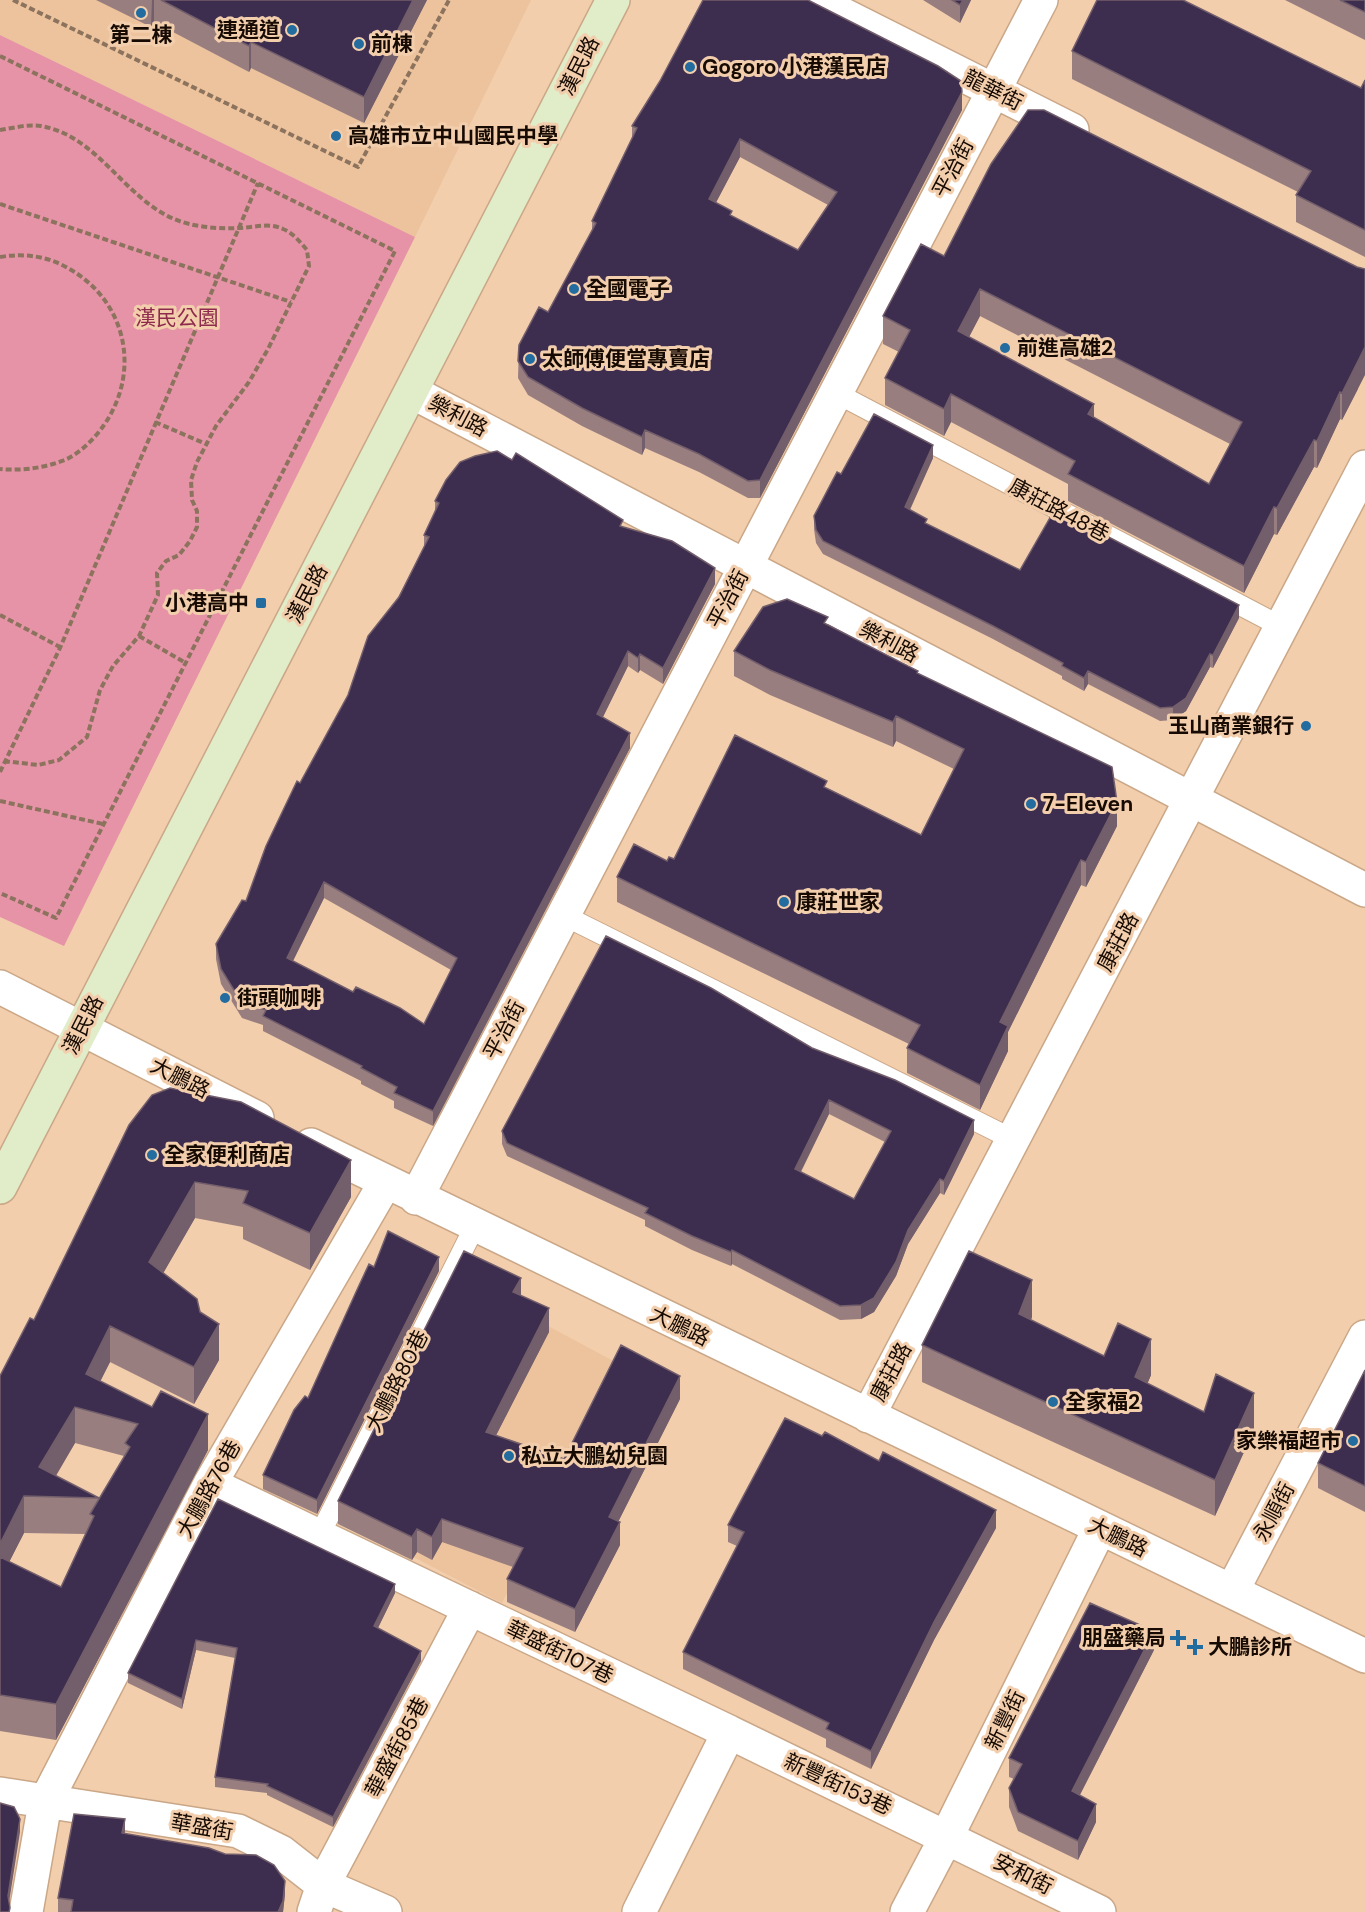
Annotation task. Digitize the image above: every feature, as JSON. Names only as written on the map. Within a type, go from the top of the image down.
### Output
[{"type":"street","name":"漢民路","points":[[0,1187],[613,0]]},
{"type":"street","name":"龍華街","points":[[814,0],[1100,144]]},
{"type":"street","name":"平治街","points":[[416,1198],[1041,0]]},
{"type":"street","name":"樂利路","points":[[412,392],[1365,890]]},
{"type":"street","name":"康莊路","points":[[868,1416],[1193,800],[1365,467]]},
{"type":"street","name":"大鵬路","points":[[0,987],[385,1183],[1365,1656]]},
{"type":"street","name":"大鵬路76巷","points":[[26,1912],[45,1803],[210,1484],[385,1183]]},
{"type":"street","name":"永順街","points":[[1232,1592],[1365,1337]]},
{"type":"street","name":"華盛街107巷","points":[[210,1484],[729,1732]]},
{"type":"street","name":"新豐街","points":[[907,1912],[1100,1528]]},
{"type":"street","name":"華盛街85巷","points":[[319,1898],[470,1608]]},
{"type":"street","name":"新豐街153巷","points":[[729,1732],[947,1836]]},
{"type":"street","points":[[639,1912],[729,1732]]},
{"type":"street","name":"華盛街","points":[[0,1794],[45,1803],[238,1831],[281,1852],[319,1898],[385,1912]]},
{"type":"street","name":"安和街","points":[[947,1836],[1099,1912]]},
{"type":"lane","name":"康莊路48巷","points":[[836,393],[1282,627]]},
{"type":"lane","points":[[564,915],[1014,1140]]},
{"type":"lane","name":"大鵬路80巷","points":[[319,1536],[475,1226]]},
{"type":"path","points":[[13,0],[358,167],[449,0]]},
{"type":"path","points":[[0,56],[395,251],[56,918],[0,893]]},
{"type":"path","points":[[0,130],[39,126],[61,132],[102,160],[153,209],[177,220],[202,226],[239,228],[267,225],[282,228],[307,250],[309,266],[249,382],[228,407],[206,444],[191,480],[192,500],[197,511],[197,527],[190,542],[179,555],[166,561],[157,573],[158,596],[139,636],[113,666],[104,682],[87,737],[59,760],[38,765],[4,761]]},
{"type":"path","points":[[0,772],[60,648],[258,183]]},
{"type":"path","points":[[0,204],[291,302]]},
{"type":"path","points":[[0,257],[15,254],[51,259],[83,276],[108,303],[123,336],[125,373],[115,409],[96,437],[68,458],[35,469],[0,469]]},
{"type":"path","points":[[156,422],[206,444]]},
{"type":"path","points":[[0,615],[60,648]]},
{"type":"path","points":[[139,636],[186,663]]},
{"type":"path","points":[[0,801],[103,824]]},
{"type":"shaded area","name":"高雄市立中山國民中學","points":[[0,0],[531,0],[415,237],[0,35]]},
{"type":"shaded area","name":"私立大鵬幼兒園","points":[[520,1311],[619,1364],[502,1603],[396,1548]]},
{"type":"green space","name":"漢民公園","points":[[0,35],[415,237],[64,946],[0,917]]},
{"type":"building","points":[[161,0],[413,0],[364,97],[251,42],[249,46]]},
{"type":"building","points":[[703,0],[808,0],[938,66],[961,81],[962,92],[760,480],[748,481],[699,454],[645,430],[642,437],[582,408],[528,377],[518,361],[519,345],[539,307],[548,312],[596,223],[592,221],[637,128],[632,126],[660,81]],"holes":[[[740,139],[837,192],[798,250],[730,215],[732,211],[709,199]]]},
{"type":"building","points":[[952,0],[963,0],[960,5]]},
{"type":"building","points":[[1097,0],[1183,0],[1361,88],[1365,80],[1365,230],[1296,195],[1311,171],[1072,51]]},
{"type":"building","points":[[1340,0],[1365,0],[1365,12]]},
{"type":"building","points":[[1028,110],[1044,110],[1365,269],[1365,347],[1342,393],[1340,392],[1317,441],[1314,440],[1277,508],[1274,507],[1244,566],[1068,474],[1075,461],[951,394],[944,409],[885,378],[910,330],[883,316],[921,244],[944,256],[991,164]],"holes":[[[980,289],[1242,422],[1209,484],[1088,414],[1094,404],[958,331]]]},
{"type":"building","points":[[874,414],[933,445],[905,507],[927,519],[925,523],[1020,570],[1055,509],[1239,605],[1213,655],[1210,654],[1186,698],[1173,707],[1160,708],[1088,671],[1084,678],[1062,666],[1063,663],[993,626],[823,541],[816,530],[814,516],[837,472],[841,474]]},
{"type":"building","points":[[497,451],[512,460],[516,453],[623,520],[620,526],[672,541],[715,568],[663,668],[640,654],[638,658],[628,651],[597,714],[630,733],[433,1111],[394,1093],[397,1087],[361,1068],[362,1066],[263,1016],[266,1010],[242,1003],[221,969],[216,944],[242,900],[246,901],[266,846],[297,781],[300,783],[348,695],[368,636],[399,597],[429,537],[424,535],[439,503],[435,501],[446,480],[460,462]],"holes":[[[324,882],[457,958],[424,1024],[400,1008],[356,987],[353,992],[287,958]]]},
{"type":"building","points":[[787,599],[828,617],[824,623],[918,671],[917,673],[1112,767],[1117,802],[1086,862],[1081,860],[1000,1022],[1008,1026],[980,1085],[907,1048],[920,1025],[617,877],[634,844],[667,861],[669,857],[674,859],[735,735],[827,781],[824,787],[921,835],[964,749],[896,716],[893,722],[770,670],[734,651],[763,607]]},
{"type":"building","points":[[606,936],[711,988],[812,1048],[895,1080],[974,1120],[944,1181],[940,1179],[908,1230],[896,1262],[874,1298],[861,1305],[840,1306],[732,1250],[731,1252],[692,1236],[645,1213],[648,1208],[507,1143],[502,1131]],"holes":[[[829,1100],[891,1131],[854,1199],[795,1169]]]},
{"type":"building","points":[[170,1088],[241,1102],[351,1160],[310,1233],[243,1203],[248,1191],[195,1182],[149,1262],[197,1299],[200,1312],[219,1324],[194,1367],[110,1326],[86,1374],[152,1407],[161,1391],[208,1414],[56,1704],[0,1695],[0,1557],[61,1587],[94,1516],[90,1514],[130,1447],[125,1443],[138,1424],[75,1407],[39,1467],[99,1498],[24,1496],[0,1544],[0,1376],[30,1318],[34,1320],[129,1125],[152,1095]]},
{"type":"building","points":[[388,1231],[439,1257],[317,1500],[263,1475],[294,1410],[305,1396],[308,1398],[369,1264],[374,1267]]},
{"type":"building","points":[[464,1251],[521,1278],[513,1292],[549,1308],[486,1432],[564,1459],[621,1345],[680,1376],[609,1517],[620,1522],[575,1609],[507,1579],[523,1548],[442,1519],[432,1537],[417,1529],[412,1537],[338,1501]]},
{"type":"building","points":[[969,1251],[1032,1280],[1019,1314],[1104,1356],[1118,1323],[1151,1339],[1135,1377],[1204,1412],[1216,1374],[1254,1393],[1215,1480],[922,1345]]},
{"type":"building","name":"家樂福超市","points":[[1365,1370],[1365,1486],[1318,1463]]},
{"type":"building","points":[[785,1418],[822,1436],[825,1432],[879,1461],[883,1452],[996,1510],[934,1622],[871,1751],[826,1729],[829,1723],[683,1652],[744,1532],[728,1525]]},
{"type":"building","points":[[218,1499],[395,1584],[374,1626],[421,1651],[333,1817],[267,1786],[268,1784],[215,1777],[237,1648],[196,1640],[182,1699],[128,1673]]},
{"type":"building","points":[[1090,1603],[1154,1631],[1072,1791],[1096,1804],[1078,1841],[1018,1812],[1009,1788],[1022,1764],[1009,1758]]},
{"type":"building","points":[[0,1803],[14,1807],[20,1819],[8,1896],[9,1912],[0,1912]]},
{"type":"building","points":[[74,1814],[125,1819],[122,1833],[209,1848],[225,1854],[256,1855],[274,1865],[285,1881],[283,1901],[278,1912],[71,1912],[73,1900],[58,1898]]},
{"type":"place","name":"第二棟","points":[[141,13]]},
{"type":"place","name":"連通道","points":[[292,30]]},
{"type":"place","name":"前棟","points":[[359,44]]},
{"type":"place","name":"Gogoro 小港漢民店","points":[[690,67]]},
{"type":"place","name":"高雄市立中山國民中學","points":[[336,136]]},
{"type":"place","name":"全國電子","points":[[574,289]]},
{"type":"place","name":"前進高雄2","points":[[1005,348]]},
{"type":"place","name":"太師傅便當專賣店","points":[[530,359]]},
{"type":"place","name":"小港高中","points":[[261,603]]},
{"type":"place","name":"玉山商業銀行","points":[[1306,726]]},
{"type":"place","name":"7-Eleven","points":[[1031,804]]},
{"type":"place","name":"康莊世家","points":[[784,902]]},
{"type":"place","name":"街頭咖啡","points":[[225,998]]},
{"type":"place","name":"全家便利商店","points":[[152,1155]]},
{"type":"place","name":"全家福2","points":[[1053,1402]]},
{"type":"place","name":"家樂福超市","points":[[1353,1441]]},
{"type":"place","name":"私立大鵬幼兒園","points":[[509,1456]]},
{"type":"place","name":"朋盛藥局","points":[[1178,1638]]},
{"type":"place","name":"大鵬診所","points":[[1195,1647]]}]
